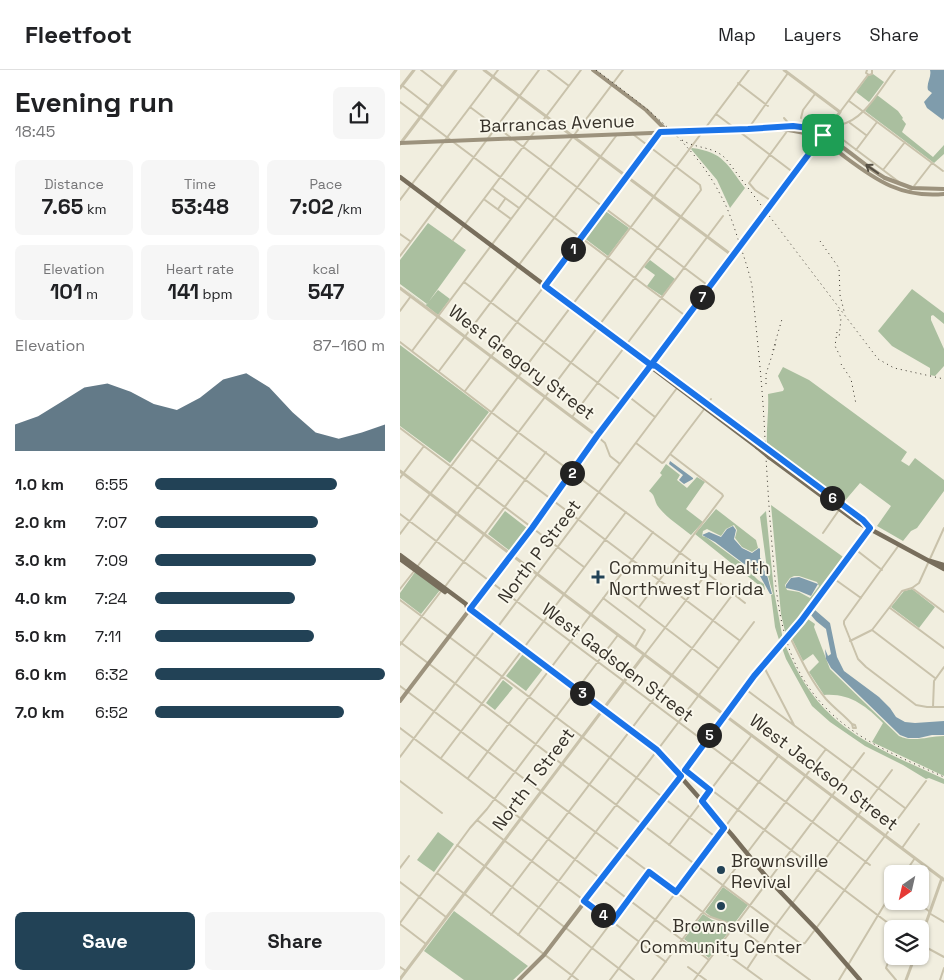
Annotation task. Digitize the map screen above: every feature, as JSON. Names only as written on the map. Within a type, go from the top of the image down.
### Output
[{"type":"main road","points":[[592,70],[646,110],[668,132]]},
{"type":"main road","name":"Barrancas Avenue","points":[[400,143],[446,139],[452,141],[789,128],[822,137],[885,178],[912,188],[944,189]]},
{"type":"main road","points":[[400,701],[468,608],[512,555],[597,436],[822,137]]},
{"type":"main road","name":"Barrancas Avenue","points":[[822,137],[834,148],[883,183],[913,193],[944,194]]},
{"type":"main road","points":[[811,151],[821,145],[834,148]]},
{"type":"main road","points":[[400,176],[651,365],[656,366],[679,386],[707,404],[841,508],[867,524],[870,528],[900,545],[944,565]]},
{"type":"main road","points":[[707,404],[756,447],[769,454]]},
{"type":"main road","points":[[521,980],[544,955],[681,776],[724,714],[762,665],[789,635],[870,528]]},
{"type":"main road","points":[[400,555],[416,569]]},
{"type":"main road","points":[[400,559],[443,589],[657,750],[742,848],[745,855],[862,980]]},
{"type":"main road","points":[[930,560],[934,565],[944,569]]},
{"type":"street","points":[[414,70],[401,87],[429,106]]},
{"type":"street","points":[[421,70],[443,86]]},
{"type":"street","points":[[400,143],[456,70]]},
{"type":"street","points":[[484,70],[732,256]]},
{"type":"street","points":[[400,200],[498,70]]},
{"type":"street","points":[[400,256],[540,70]]},
{"type":"street","points":[[548,70],[569,86]]},
{"type":"street","points":[[453,240],[581,70]]},
{"type":"street","points":[[412,351],[623,70]]},
{"type":"street","points":[[400,534],[749,70]]},
{"type":"street","points":[[784,70],[840,112]]},
{"type":"street","points":[[866,70],[868,75]]},
{"type":"street","points":[[822,137],[868,75],[872,74],[872,70]]},
{"type":"street","points":[[895,70],[858,118],[850,123],[839,125],[836,131],[838,136],[911,190],[932,163]]},
{"type":"street","points":[[748,129],[767,105],[788,73]]},
{"type":"street","points":[[738,83],[767,105]]},
{"type":"street","points":[[801,118],[803,110],[815,94]]},
{"type":"street","points":[[849,101],[943,171]]},
{"type":"street","points":[[400,102],[446,139]]},
{"type":"street","points":[[470,107],[710,287]]},
{"type":"street","points":[[716,114],[795,174]]},
{"type":"street","points":[[773,202],[755,190],[749,183],[789,128],[784,118]]},
{"type":"street","points":[[856,150],[877,121]]},
{"type":"street","points":[[850,123],[867,135]]},
{"type":"street","points":[[465,391],[660,132]]},
{"type":"street","points":[[439,371],[617,134]]},
{"type":"street","points":[[400,589],[701,188],[700,185],[632,134]]},
{"type":"street","points":[[452,141],[687,317]]},
{"type":"street","points":[[883,170],[904,142]]},
{"type":"street","points":[[492,188],[520,208]]},
{"type":"street","points":[[498,209],[506,198]]},
{"type":"street","points":[[484,199],[511,219]]},
{"type":"street","points":[[572,417],[723,216]]},
{"type":"street","points":[[400,234],[410,242]]},
{"type":"street","points":[[464,282],[623,402]]},
{"type":"street","name":"West Gregory Street","points":[[400,288],[597,436],[604,443],[610,456],[620,464]]},
{"type":"street","points":[[400,311],[411,296]]},
{"type":"street","points":[[400,342],[745,603]]},
{"type":"street","name":"North P Street","points":[[400,757],[679,386]]},
{"type":"street","points":[[628,396],[655,417]]},
{"type":"street","points":[[636,443],[662,463],[707,404]]},
{"type":"street","points":[[400,428],[585,567]]},
{"type":"street","points":[[471,439],[739,640]]},
{"type":"street","points":[[400,478],[402,472],[424,446]]},
{"type":"street","points":[[546,452],[400,644],[803,944],[926,781]]},
{"type":"street","points":[[638,607],[723,496],[670,454]]},
{"type":"street","name":"West Jackson Street","points":[[402,472],[885,836],[944,878]]},
{"type":"street","points":[[823,533],[841,508]]},
{"type":"street","points":[[441,759],[626,512]]},
{"type":"street","name":"West Gadsden Street","points":[[400,514],[838,843],[870,865]]},
{"type":"street","points":[[919,592],[919,583],[944,528]]},
{"type":"street","points":[[468,779],[653,532]]},
{"type":"street","points":[[900,545],[843,622],[858,659],[866,667],[914,704],[923,707],[944,707]]},
{"type":"street","points":[[855,549],[882,570]]},
{"type":"street","name":"North T Street","points":[[400,979],[707,573]]},
{"type":"street","points":[[833,578],[860,598]]},
{"type":"street","points":[[850,641],[872,630],[904,590],[912,588],[919,583]]},
{"type":"street","points":[[612,587],[718,668]]},
{"type":"street","points":[[912,588],[944,612]]},
{"type":"street","points":[[491,915],[733,594]]},
{"type":"street","points":[[603,598],[645,630],[634,647]]},
{"type":"street","points":[[400,600],[717,838]]},
{"type":"street","points":[[890,608],[944,648]]},
{"type":"street","points":[[518,935],[754,622]]},
{"type":"street","points":[[872,630],[935,678]]},
{"type":"street","points":[[426,944],[400,924],[457,845],[618,635]]},
{"type":"street","points":[[789,635],[819,690],[852,724]]},
{"type":"street","points":[[762,665],[795,726]]},
{"type":"street","points":[[933,707],[933,684],[935,678],[944,667]]},
{"type":"street","points":[[400,686],[711,918],[734,926],[810,980]]},
{"type":"street","points":[[744,688],[905,808]]},
{"type":"street","points":[[400,728],[709,960]]},
{"type":"street","points":[[669,845],[752,735]]},
{"type":"street","points":[[652,980],[826,749]]},
{"type":"street","points":[[694,980],[864,753]]},
{"type":"street","points":[[610,980],[779,755]]},
{"type":"street","points":[[685,770],[884,920]]},
{"type":"street","points":[[747,969],[776,925],[892,770]]},
{"type":"street","points":[[400,781],[442,813]]},
{"type":"street","points":[[477,820],[666,962]]},
{"type":"street","points":[[902,848],[919,824]]},
{"type":"street","points":[[457,845],[634,980]]},
{"type":"street","points":[[400,868],[409,856]]},
{"type":"street","points":[[910,865],[915,858]]},
{"type":"street","points":[[568,980],[649,872]]},
{"type":"street","points":[[437,873],[578,980]]},
{"type":"street","points":[[927,920],[944,878]]},
{"type":"street","points":[[400,882],[446,917]]},
{"type":"street","points":[[840,980],[884,906]]},
{"type":"street","points":[[927,910],[944,922]]},
{"type":"street","points":[[718,948],[762,980]]},
{"type":"street","points":[[929,949],[944,958]]},
{"type":"street","points":[[887,965],[886,968],[896,980]]},
{"type":"street","points":[[906,980],[911,965]]},
{"type":"street","points":[[400,966],[406,971]]},
{"type":"street","points":[[688,967],[706,980]]},
{"type":"street","points":[[940,980],[944,968]]},
{"type":"green space","points":[[873,74],[884,82],[869,102],[856,92],[868,76]]},
{"type":"green space","points":[[877,95],[898,111],[903,118],[906,124],[902,132],[933,157],[944,145],[944,154],[934,163],[865,111]]},
{"type":"green space","points":[[692,148],[718,156],[729,166],[745,188],[730,208],[717,180]]},
{"type":"green space","points":[[604,210],[629,228],[608,256],[583,237]]},
{"type":"green space","points":[[428,223],[466,250],[427,304],[400,284],[400,260]]},
{"type":"green space","points":[[650,260],[675,279],[662,296],[647,286],[655,275],[644,267]]},
{"type":"green space","points":[[400,285],[426,305],[438,290],[450,299],[438,315]]},
{"type":"green space","points":[[912,289],[944,313],[944,324],[933,315],[931,316],[944,349],[944,366],[935,376],[930,375],[930,368],[892,346],[878,331]]},
{"type":"green space","points":[[400,345],[489,412],[450,463],[400,426]]},
{"type":"green space","points":[[783,367],[809,380],[907,452],[901,461],[909,466],[915,458],[944,480],[944,491],[917,528],[911,531],[903,541],[877,526],[891,506],[860,483],[843,503],[767,447],[768,394],[783,391],[784,389],[778,376]]},
{"type":"green space","points":[[666,464],[680,475],[677,480],[687,488],[697,477],[705,482],[686,509],[703,522],[691,535],[664,513],[649,491],[662,475],[660,473]]},
{"type":"green space","points":[[771,505],[846,559],[786,636],[781,614]],"holes":[[[799,576],[817,582],[819,586],[810,598],[799,592],[787,590],[785,585],[790,578]]]},
{"type":"green space","points":[[716,509],[756,540],[758,548],[752,552],[742,547],[735,538],[737,530],[734,525],[726,529],[721,536],[707,529],[703,531],[702,536],[740,562],[764,584],[765,590],[695,534]]},
{"type":"green space","points":[[505,511],[527,528],[510,551],[488,534]]},
{"type":"green space","points":[[766,511],[774,591],[783,640],[780,643],[775,627],[771,595],[773,594],[768,576],[760,517]]},
{"type":"green space","points":[[415,572],[440,590],[421,614],[400,598],[400,593]]},
{"type":"green space","points":[[912,589],[935,607],[919,628],[891,607],[904,591]]},
{"type":"green space","points":[[805,617],[815,624],[814,627],[830,669],[899,736],[916,739],[944,736],[944,776],[872,742],[883,723],[864,706],[850,698],[824,695],[809,672],[819,662],[813,654],[803,661],[790,635]]},
{"type":"green space","points":[[784,642],[797,671],[812,694],[829,713],[848,729],[868,742],[944,779],[944,784],[929,778],[926,779],[865,746],[830,722],[812,706],[786,659],[781,645]]},
{"type":"green space","points":[[523,654],[543,669],[526,691],[506,676]]},
{"type":"green space","points":[[503,680],[513,688],[495,710],[486,703]]},
{"type":"green space","points":[[438,832],[454,844],[434,872],[417,860]]},
{"type":"green space","points":[[723,887],[748,905],[734,924],[713,918],[705,912]]},
{"type":"green space","points":[[454,911],[528,966],[513,980],[464,980],[424,951]]},
{"type":"green space","points":[[703,914],[712,920],[733,926],[709,958],[684,939]]},
{"type":"water","points":[[930,70],[944,70],[943,120],[927,108],[924,102],[932,93],[928,90]]},
{"type":"water","points":[[670,461],[693,479],[684,484],[679,480],[683,475],[669,464]]},
{"type":"water","points":[[733,526],[736,530],[734,539],[742,548],[752,553],[760,549],[760,558],[764,562],[764,570],[772,594],[770,594],[760,576],[715,542],[702,535],[709,532],[721,537],[727,529]]},
{"type":"water","points":[[799,577],[818,584],[811,596],[786,588],[791,578]]},
{"type":"water","points":[[815,610],[830,623],[837,657],[844,671],[879,697],[896,717],[905,722],[944,721],[944,735],[908,738],[900,735],[831,668],[826,659],[825,649],[828,656],[831,654],[826,629],[811,615]]},
{"type":"railway","points":[[596,70],[649,111],[697,158],[724,201],[729,213],[752,286],[776,589],[784,631],[790,652],[799,671],[810,690],[825,707],[851,730],[881,748],[944,777]]},
{"type":"railway","points":[[682,140],[716,152],[726,159],[878,359],[894,368],[944,379]]},
{"type":"railway","points":[[820,241],[839,268],[840,295],[844,311]]},
{"type":"railway","points":[[838,310],[841,318],[839,338]]},
{"type":"railway","points":[[773,350],[782,319]]},
{"type":"railway","points":[[837,332],[835,346],[842,360]]},
{"type":"railway","points":[[766,384],[766,374],[776,343]]},
{"type":"railway","points":[[841,364],[851,379],[856,404]]},
{"type":"place","name":"Community Health Northwest Florida","points":[[598,577]]},
{"type":"place","name":"Brownsville Revival","points":[[721,870]]},
{"type":"place","name":"Brownsville Community Center","points":[[721,906]]},
{"type":"route","points":[[823,135],[651,365],[656,366],[863,520],[870,528],[801,621],[754,676],[685,770],[710,790],[702,801],[724,828],[676,892],[649,872],[612,922],[584,901],[681,776],[657,750],[523,649],[508,640],[506,636],[470,609],[512,555],[597,436],[651,365],[545,286],[660,132],[793,126],[809,128],[823,135]]}]
